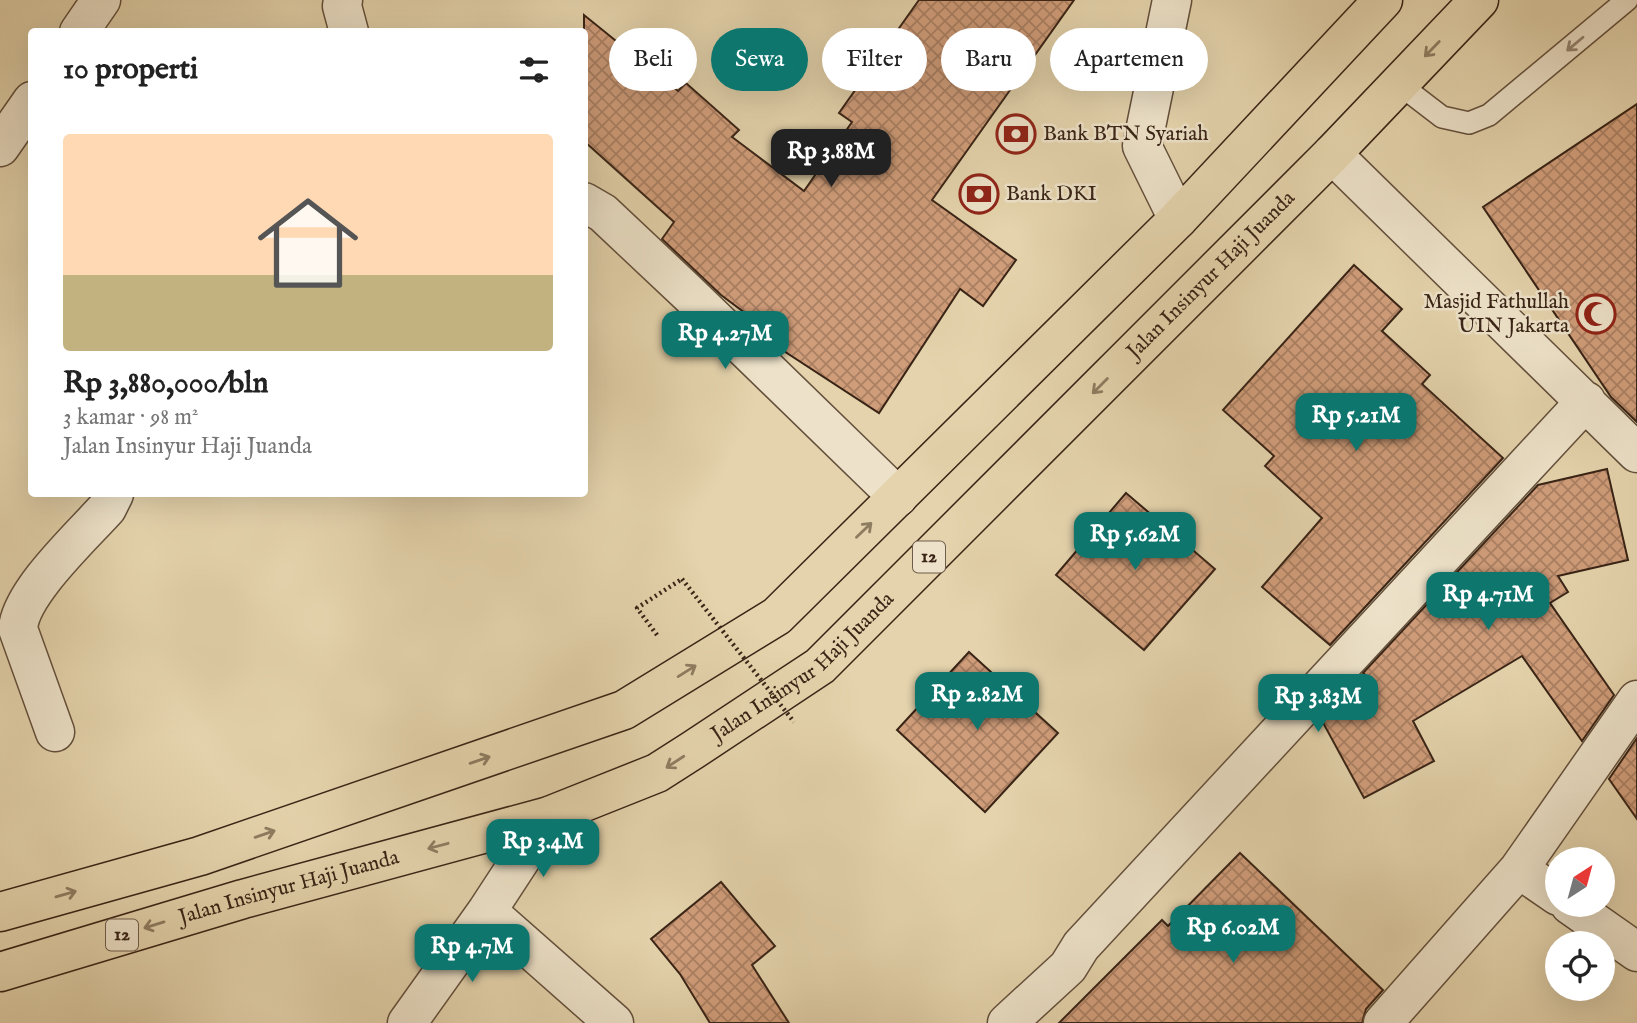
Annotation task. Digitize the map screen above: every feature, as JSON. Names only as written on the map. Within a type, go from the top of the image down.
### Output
[{"type":"highway","points":[[0,912],[200,856],[624,710],[776,616],[1178,219],[1383,0]]},
{"type":"highway","name":"Jalan Insinyur Haji Juanda","points":[[0,972],[243,899],[548,816],[657,774],[820,666],[1332,154],[1479,0]]},
{"type":"street","points":[[82,28],[101,0]]},
{"type":"street","points":[[343,0],[348,28]]},
{"type":"street","points":[[1171,0],[1142,146],[1178,219]]},
{"type":"street","points":[[0,147],[28,107]]},
{"type":"street","points":[[1332,154],[1637,453]]},
{"type":"street","points":[[588,205],[603,214],[688,293],[898,497]]},
{"type":"street","points":[[1007,1023],[1068,967],[1081,946],[1586,401]]},
{"type":"street","points":[[55,732],[18,629],[19,618],[41,581],[107,508],[112,497]]},
{"type":"street","points":[[1383,1023],[1519,869],[1637,699]]},
{"type":"street","points":[[408,1023],[487,911],[548,816]]},
{"type":"street","points":[[1519,869],[1545,887]]},
{"type":"street","points":[[487,911],[614,1023]]},
{"type":"street","points":[[1587,917],[1637,952]]},
{"type":"lane","points":[[1399,84],[1443,117],[1469,123],[1489,115],[1627,0]]},
{"type":"path","points":[[637,608],[682,579],[794,722]]},
{"type":"building","points":[[919,0],[1074,0],[1054,28],[1050,28],[1050,34],[1036,54],[1036,28],[941,28],[941,91],[1009,91],[932,200],[1016,260],[983,306],[960,289],[879,413],[770,342],[743,316],[745,313],[721,295],[662,239],[674,222],[588,145],[588,28],[584,28],[584,15],[609,35],[609,91],[695,91],[739,130],[732,137],[804,191],[852,122],[839,113],[855,91],[927,91],[927,28],[899,28]]},
{"type":"building","name":"Masjid Fathullah UIN Jakarta","points":[[1637,104],[1637,422],[1611,397],[1483,207]]},
{"type":"building","points":[[1354,265],[1402,309],[1382,331],[1430,375],[1422,384],[1503,458],[1330,645],[1262,587],[1322,518],[1265,466],[1274,456],[1223,410]]},
{"type":"building","points":[[1607,469],[1628,560],[1558,576],[1568,592],[1550,603],[1614,695],[1582,741],[1522,656],[1413,721],[1434,761],[1364,798],[1321,719],[1342,697],[1372,681],[1363,673],[1538,485]]},
{"type":"building","points":[[1126,493],[1215,569],[1144,650],[1056,575]]},
{"type":"building","points":[[969,652],[1058,733],[985,812],[897,730]]},
{"type":"building","points":[[1637,738],[1637,819],[1609,779]]},
{"type":"building","points":[[1240,853],[1383,990],[1366,1009],[1362,1023],[1059,1023],[1162,920],[1168,926]]},
{"type":"building","points":[[721,882],[775,946],[752,965],[789,1023],[710,1023],[680,974],[651,939]]},
{"type":"place","name":"Bank BTN Syariah","points":[[1016,134]]},
{"type":"place","name":"Bank DKI","points":[[979,194]]},
{"type":"place","name":"Masjid Fathullah UIN Jakarta","points":[[1596,314]]}]
